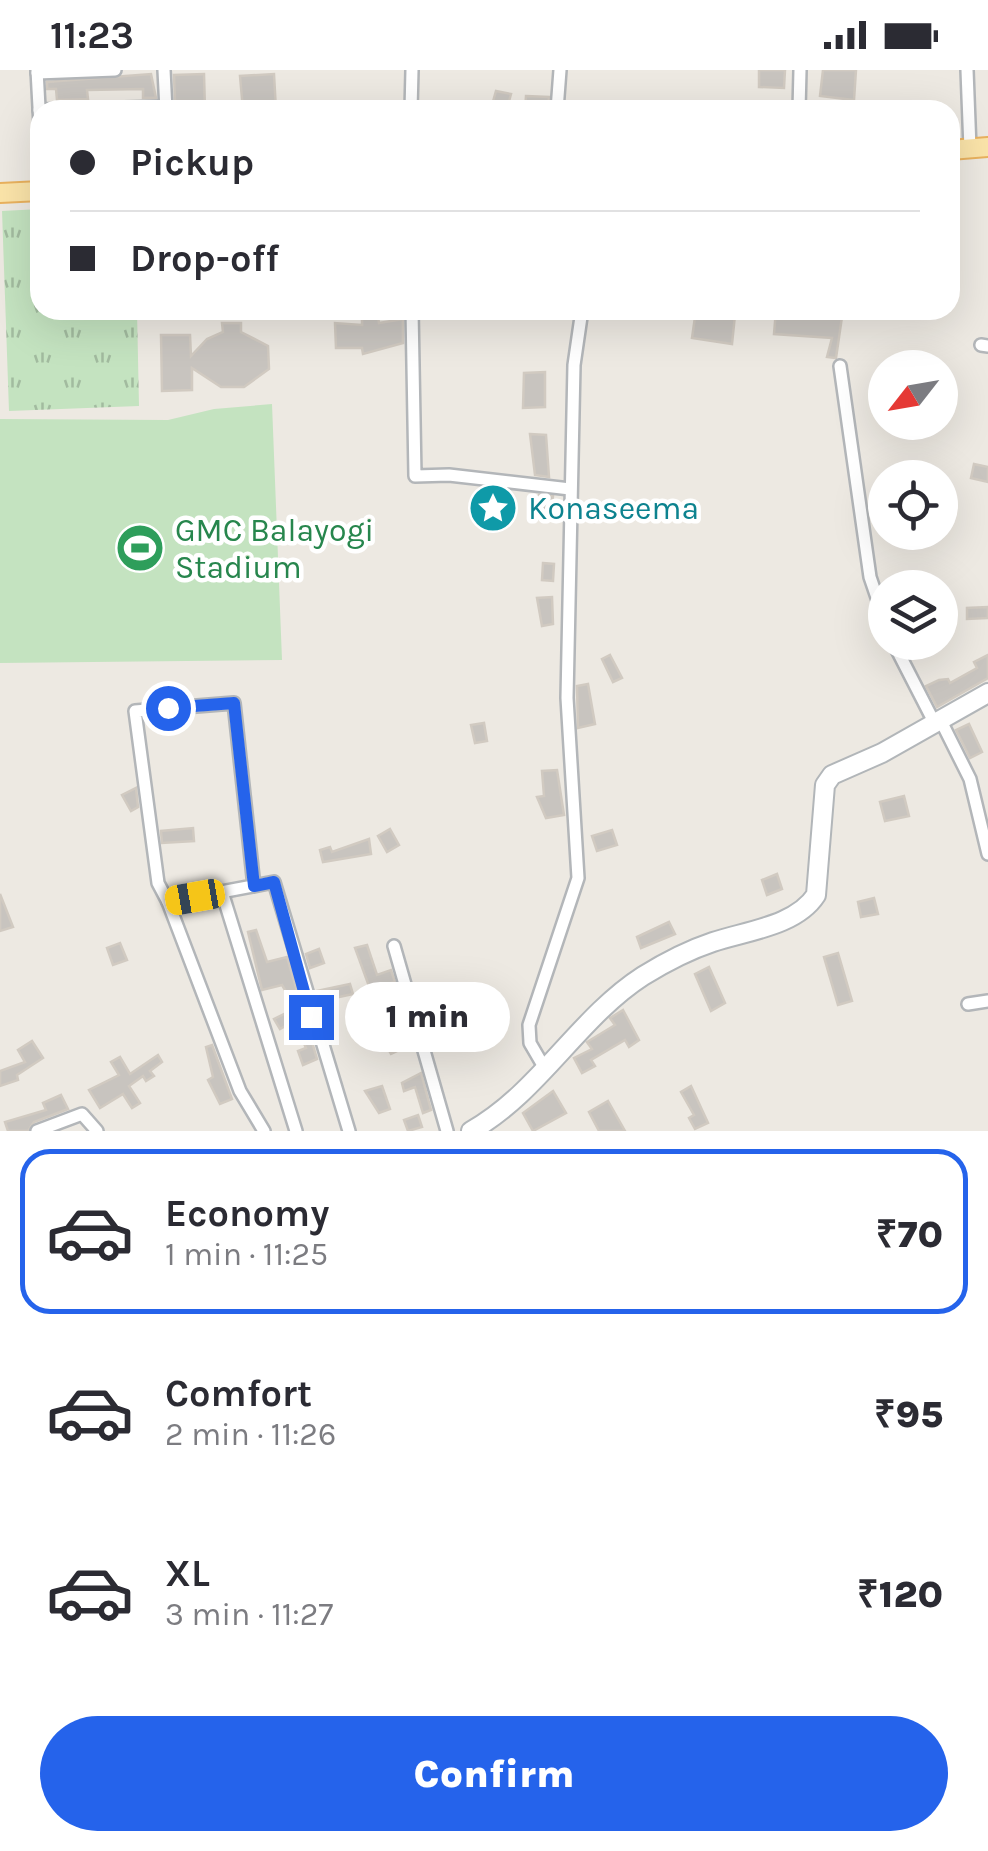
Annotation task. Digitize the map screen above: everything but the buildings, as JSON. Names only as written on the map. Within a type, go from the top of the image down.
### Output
[{"type":"main road","points":[[0,193],[30,192]]},
{"type":"main road","points":[[471,1131],[501,1112],[578,1032],[643,976],[708,944],[791,918],[810,904],[816,895],[825,785],[832,775],[882,753],[988,693]]},
{"type":"street","points":[[38,100],[37,72],[115,70]]},
{"type":"street","points":[[164,70],[166,100]]},
{"type":"street","points":[[411,100],[412,70]]},
{"type":"street","points":[[558,100],[560,70]]},
{"type":"street","points":[[798,100],[800,70]]},
{"type":"street","points":[[967,70],[979,148]]},
{"type":"street","points":[[412,320],[416,476],[449,475],[570,489]]},
{"type":"street","points":[[544,1067],[530,1043],[529,1025],[540,984],[570,912],[578,878],[567,698],[574,365],[581,320]]},
{"type":"street","points":[[840,366],[869,570]]},
{"type":"street","points":[[903,660],[970,779],[988,854]]},
{"type":"street","points":[[254,886],[234,703],[135,711],[158,882],[240,1092],[264,1131]]},
{"type":"street","points":[[168,902],[274,882],[348,1131]]},
{"type":"street","points":[[222,892],[296,1131]]},
{"type":"street","points":[[394,946],[447,1131]]},
{"type":"street","points":[[968,1004],[988,1001]]},
{"type":"street","points":[[37,1131],[82,1114],[96,1131]]},
{"type":"green space","points":[[30,210],[30,320],[137,320],[139,406],[9,411],[2,211]]},
{"type":"green space","name":"GMC Balayogi Stadium","points":[[272,404],[282,660],[0,663],[0,419],[168,420],[214,409]]},
{"type":"place","name":"Konaseema","points":[[493,508]]},
{"type":"place","name":"GMC Balayogi Stadium","points":[[140,548]]},
{"type":"route","points":[[168,708],[234,703],[254,886],[274,882],[311,1017]]}]
